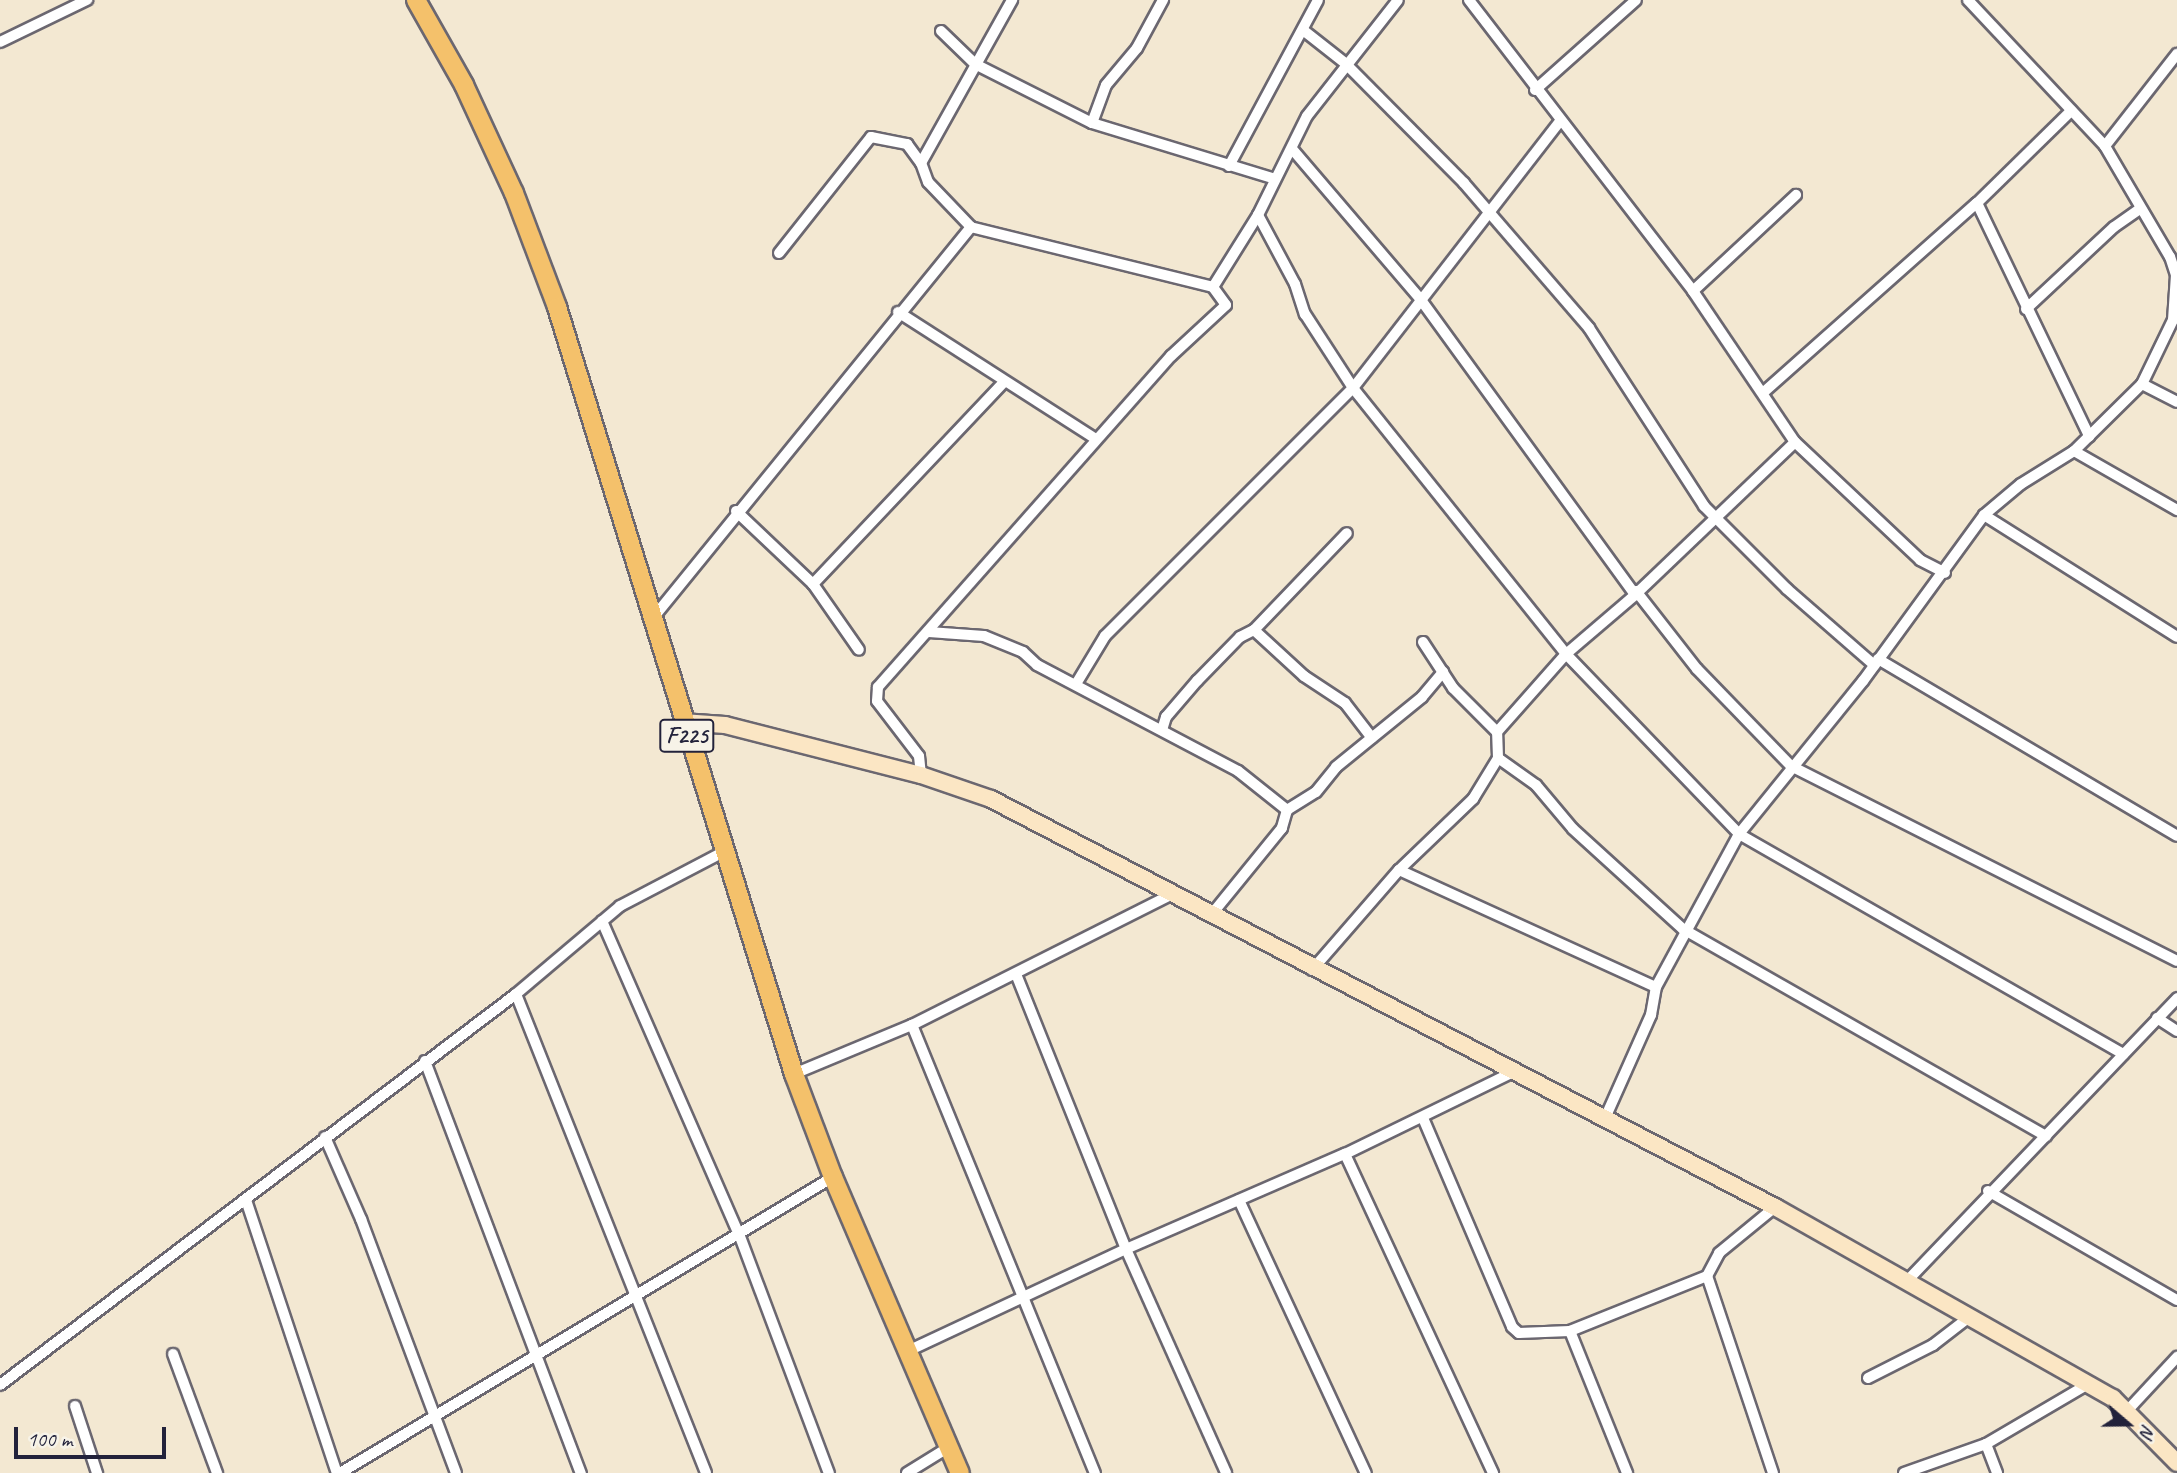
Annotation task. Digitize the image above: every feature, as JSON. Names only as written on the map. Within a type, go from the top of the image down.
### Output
[{"type":"main road","name":"F225","points":[[416,0],[464,85],[514,194],[556,307],[682,722],[794,1074],[833,1177],[961,1473]]},
{"type":"street","points":[[0,42],[87,0]]},
{"type":"street","points":[[921,163],[1012,0]]},
{"type":"street","points":[[1092,123],[1106,85],[1137,48],[1163,0]]},
{"type":"street","points":[[1229,166],[1318,0]]},
{"type":"street","points":[[1213,287],[1258,215],[1275,178],[1293,150],[1307,116],[1345,63],[1398,0]]},
{"type":"street","points":[[1469,0],[1535,90],[1693,291],[1765,391],[1795,442],[1920,560],[1945,573]]},
{"type":"street","points":[[1535,90],[1636,0]]},
{"type":"street","points":[[1606,1116],[1651,1015],[1656,987],[1684,929],[1739,834],[1945,573],[1984,515],[2021,484],[2074,451],[2142,384],[2173,320],[2176,275],[2170,257],[2105,146],[1968,0]]},
{"type":"street","points":[[1303,30],[1345,63],[1487,211],[1589,328],[1704,506],[1716,515],[1787,589],[1876,662],[2177,836]]},
{"type":"street","points":[[941,31],[975,64],[1092,123],[1275,178]]},
{"type":"street","points":[[2105,146],[2177,54]]},
{"type":"street","points":[[1765,391],[1977,203],[2071,111]]},
{"type":"street","points":[[1076,684],[1105,636],[1353,388],[1487,211],[1560,121]]},
{"type":"street","points":[[779,253],[871,137],[907,144],[921,163],[928,182],[971,227],[1213,287],[1226,306],[1188,338],[878,687],[877,701],[919,756],[921,775]]},
{"type":"street","points":[[1293,150],[1422,300],[1635,593],[1697,668],[1791,766],[2177,961]]},
{"type":"street","points":[[1693,291],[1796,195]]},
{"type":"street","points":[[1977,203],[2089,436]]},
{"type":"street","points":[[2026,309],[2114,227],[2140,209]]},
{"type":"street","points":[[1258,215],[1295,284],[1305,314],[1353,388],[1566,654],[1739,834],[2123,1054]]},
{"type":"street","points":[[651,621],[736,511],[971,227]]},
{"type":"street","points":[[898,312],[1096,439]]},
{"type":"street","points":[[813,584],[1005,381]]},
{"type":"street","points":[[2142,384],[2177,402]]},
{"type":"street","points":[[1312,970],[1399,870],[1473,799],[1498,758],[1497,732],[1566,654],[1635,593],[1795,442]]},
{"type":"street","points":[[2074,451],[2177,510]]},
{"type":"street","points":[[736,511],[813,584],[859,650]]},
{"type":"street","points":[[1984,515],[2177,637]]},
{"type":"street","points":[[1162,730],[1166,717],[1197,681],[1240,637],[1254,631],[1347,533]]},
{"type":"street","points":[[1254,631],[1304,676],[1345,703],[1371,738]]},
{"type":"street","points":[[929,632],[984,636],[1023,652],[1037,665],[1238,771],[1287,810]]},
{"type":"street","points":[[1423,642],[1482,722],[1497,732]]},
{"type":"street","points":[[1211,915],[1282,828],[1287,810],[1316,792],[1336,766],[1422,697],[1443,672]]},
{"type":"street","points":[[682,722],[725,725],[921,775],[991,799],[1312,970],[1606,1116],[2090,1383],[2127,1411],[2177,1463]]},
{"type":"street","points":[[1498,758],[1536,785],[1573,829],[1684,929],[2046,1136]]},
{"type":"street","points":[[0,1385],[516,994],[602,920],[645,889],[725,851]]},
{"type":"street","points":[[1399,870],[1656,987]]},
{"type":"street","points":[[794,1074],[912,1025],[1172,894]]},
{"type":"street","points":[[602,920],[739,1234],[829,1473]]},
{"type":"street","points":[[1016,974],[1126,1249],[1226,1473]]},
{"type":"street","points":[[516,994],[706,1473]]},
{"type":"street","points":[[1906,1282],[1988,1191],[2046,1136],[2177,998]]},
{"type":"street","points":[[2157,1018],[2177,1031]]},
{"type":"street","points":[[912,1025],[1096,1473]]},
{"type":"street","points":[[425,1061],[580,1473]]},
{"type":"street","points":[[910,1350],[1126,1249],[1345,1154],[1515,1071]]},
{"type":"street","points":[[1423,1118],[1512,1327],[1519,1334],[1570,1331],[1707,1276],[1718,1253],[1775,1207]]},
{"type":"street","points":[[325,1137],[361,1219],[456,1473]]},
{"type":"street","points":[[1345,1154],[1493,1473]]},
{"type":"street","points":[[246,1200],[339,1473],[433,1414],[833,1177]]},
{"type":"street","points":[[1988,1191],[2177,1300]]},
{"type":"street","points":[[1239,1200],[1366,1473]]},
{"type":"street","points":[[1707,1276],[1773,1473]]},
{"type":"street","points":[[1868,1378],[1933,1345],[1968,1318]]},
{"type":"street","points":[[1570,1331],[1627,1473]]},
{"type":"street","points":[[173,1354],[217,1473]]},
{"type":"street","points":[[2127,1411],[2177,1357]]},
{"type":"street","points":[[1904,1473],[1986,1444],[2090,1383]]},
{"type":"street","points":[[75,1406],[97,1473]]},
{"type":"street","points":[[1986,1444],[1997,1473]]},
{"type":"street","points":[[907,1473],[949,1447]]}]
